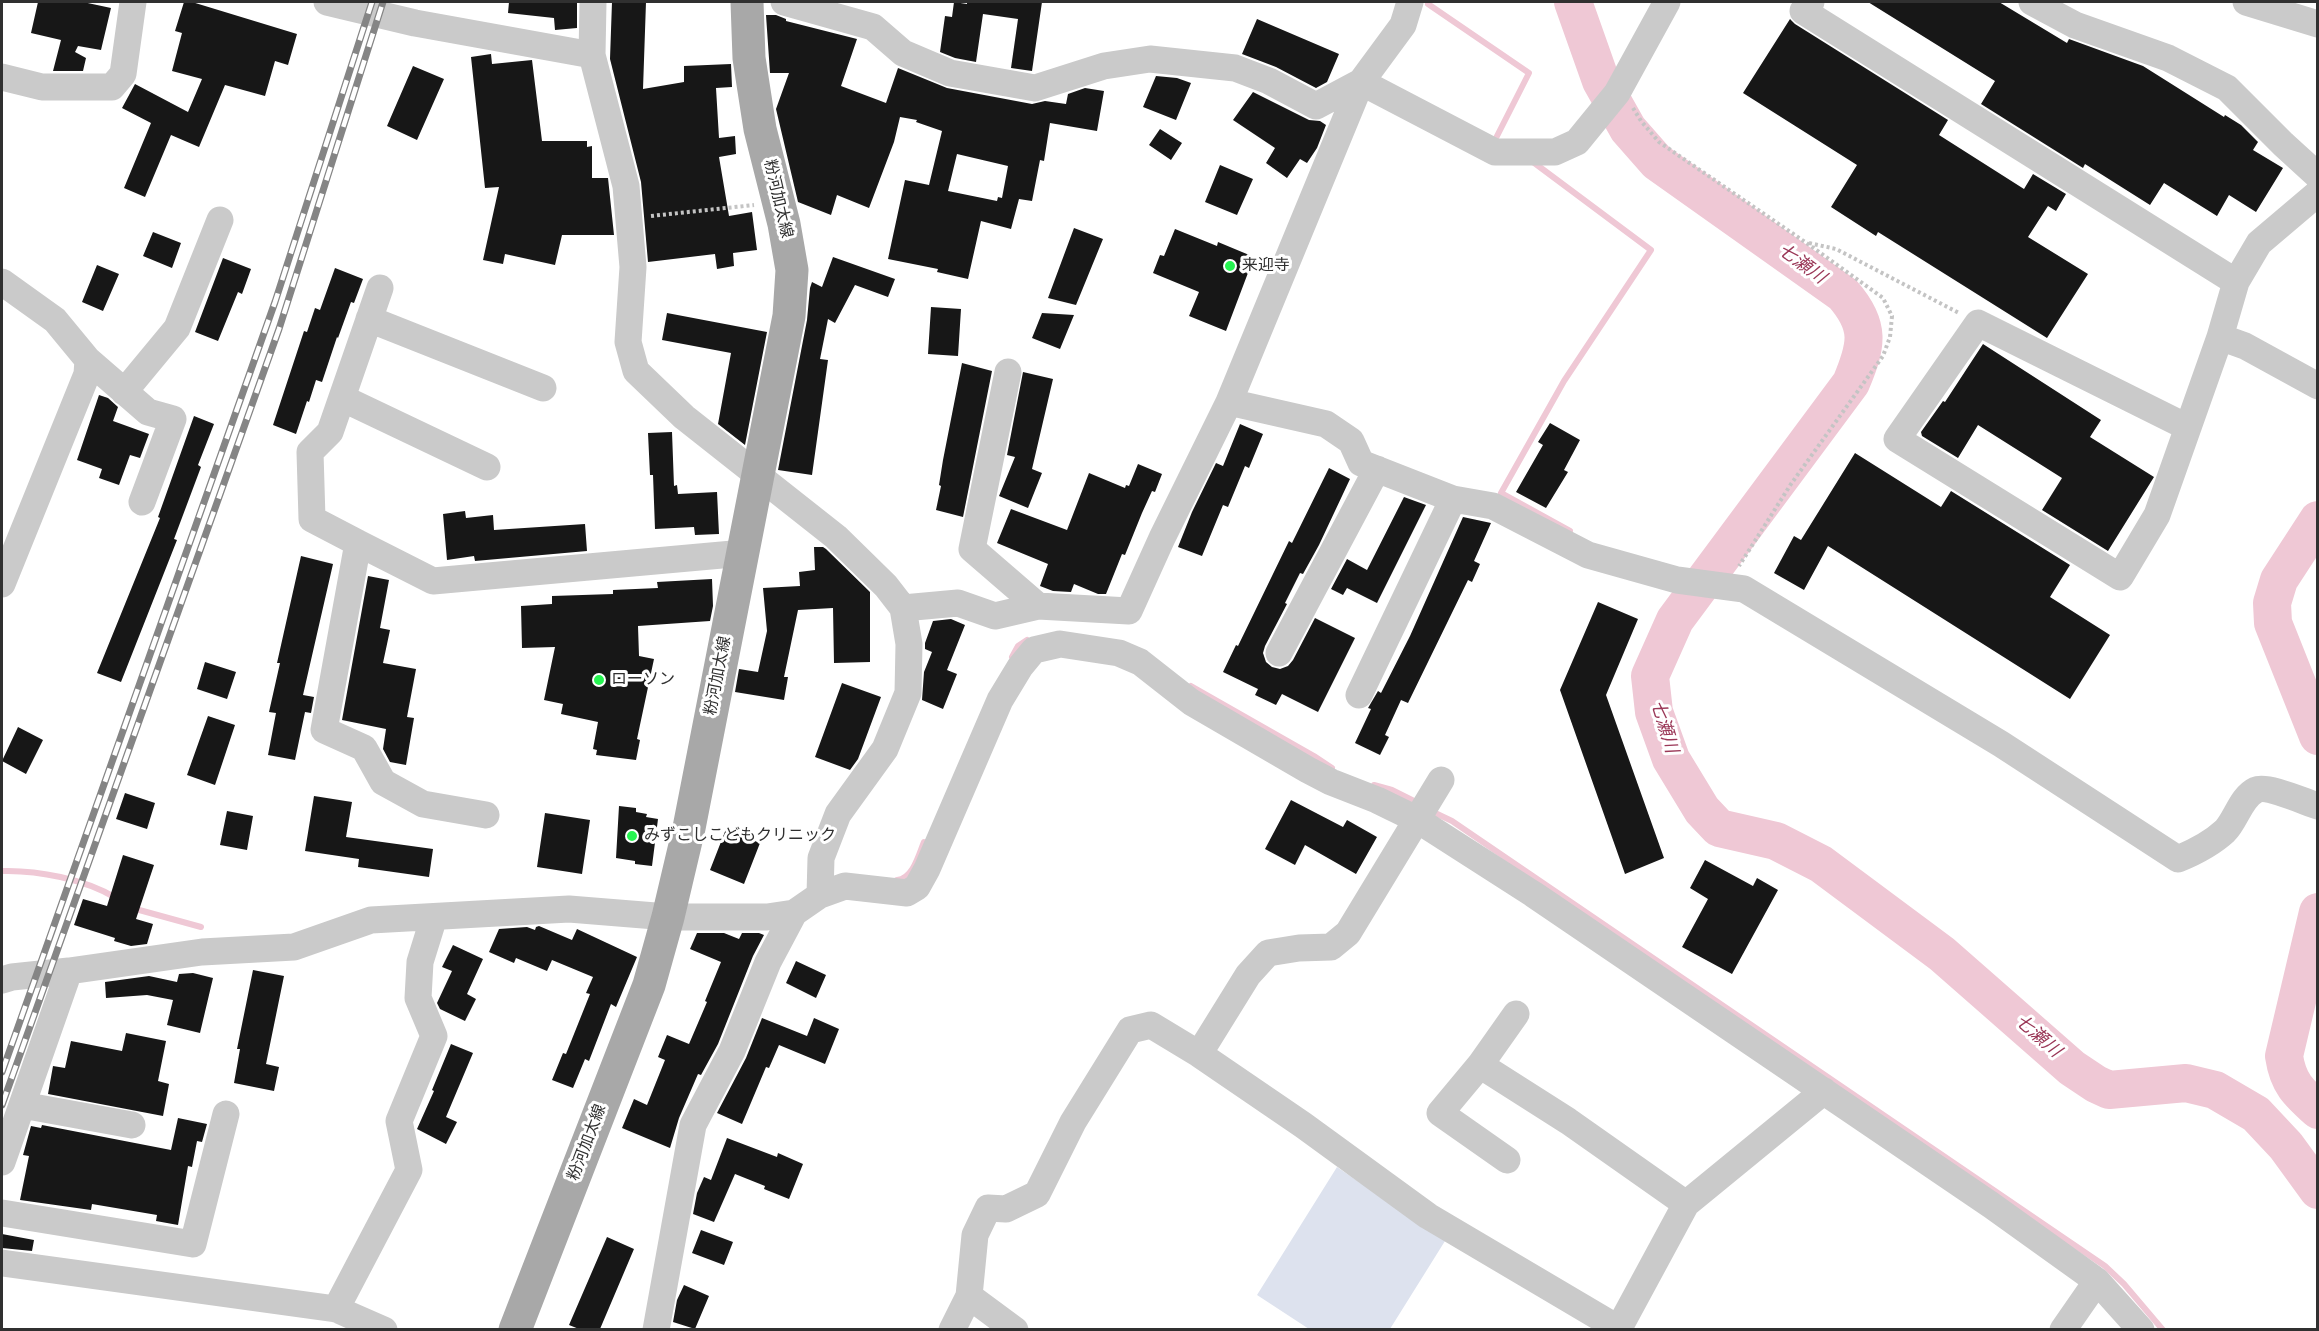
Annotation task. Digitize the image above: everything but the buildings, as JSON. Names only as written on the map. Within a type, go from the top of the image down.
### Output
[{"type":"main road","name":"粉河加太線","points":[[515,1329],[649,985],[668,917],[689,828],[789,316],[792,270],[784,224],[760,129],[749,58],[747,2]]},
{"type":"street","points":[[2,77],[42,87],[112,87],[123,74],[133,2]]},
{"type":"street","points":[[327,2],[415,22],[592,55]]},
{"type":"street","points":[[594,2],[592,55],[626,186],[633,267],[628,342],[636,371],[684,417],[836,537],[886,586],[903,608],[909,644],[908,693],[885,749],[837,814],[822,858],[820,895]]},
{"type":"street","points":[[784,2],[873,27],[903,53],[950,73],[1035,88],[1104,66],[1150,59],[1234,68],[1269,81],[1316,106],[1361,82]]},
{"type":"street","points":[[903,608],[958,603],[995,616],[1038,606],[1129,611],[1228,402],[1361,82],[1403,25],[1410,2]]},
{"type":"street","points":[[1361,82],[1495,153],[1555,152],[1577,142],[1619,90],[1667,2]]},
{"type":"street","points":[[1811,2],[1803,11],[2236,282]]},
{"type":"street","points":[[2032,2],[2075,25],[2169,58],[2227,88],[2318,176]]},
{"type":"street","points":[[2246,2],[2318,24]]},
{"type":"street","points":[[2187,427],[1978,323],[1897,439],[2120,577],[2157,515],[2187,427],[2234,342],[2236,282],[2259,243],[2318,193]]},
{"type":"street","points":[[124,392],[177,328],[220,220]]},
{"type":"street","points":[[2,282],[55,320],[88,360],[148,412],[173,419],[142,502]]},
{"type":"street","points":[[380,288],[330,432],[310,452],[312,519],[433,581],[744,553]]},
{"type":"street","points":[[369,319],[543,388]]},
{"type":"street","points":[[2234,342],[2318,386]]},
{"type":"street","points":[[2,584],[87,374],[88,360]]},
{"type":"street","points":[[1008,372],[972,549],[1038,606]]},
{"type":"street","points":[[342,398],[487,467]]},
{"type":"street","points":[[1228,402],[1326,424],[1352,441],[1361,463],[1453,499],[1493,506],[1588,555],[1677,580],[1744,589],[2001,744],[2178,859],[2199,850],[2226,830],[2248,797],[2256,790],[2267,789],[2318,806]]},
{"type":"street","points":[[1279,653],[1377,469]]},
{"type":"street","points":[[1359,695],[1453,499]]},
{"type":"street","points":[[358,543],[324,730],[364,748],[383,782],[423,804],[486,815]]},
{"type":"street","points":[[2,1001],[7,978],[202,952],[294,947],[371,920],[569,909],[668,917],[767,917],[794,913],[820,895],[844,886],[907,893],[917,887],[1000,700],[1034,650],[1060,644],[1119,653],[1140,662],[1191,702],[1331,783],[1418,814],[1992,1205],[2097,1281],[2141,1329]]},
{"type":"street","points":[[1199,1054],[1248,975],[1268,953],[1299,948],[1331,947],[1348,933],[1418,814],[1441,780]]},
{"type":"street","points":[[656,1329],[693,1125],[732,1051],[768,962],[794,913]]},
{"type":"street","points":[[336,1309],[409,1170],[399,1121],[434,1036],[418,999],[420,962],[434,917]]},
{"type":"street","points":[[2,1162],[69,971]]},
{"type":"street","points":[[1507,1160],[1440,1113],[1480,1065],[1516,1014]]},
{"type":"street","points":[[952,1329],[969,1296],[975,1235],[988,1208],[1006,1209],[1037,1194],[1073,1122],[1130,1030],[1151,1024],[1303,1125],[1428,1216],[1620,1329],[1686,1204],[1824,1091]]},
{"type":"street","points":[[1480,1065],[1568,1121],[1686,1204]]},
{"type":"street","points":[[22,1105],[132,1125]]},
{"type":"street","points":[[2,1213],[193,1244],[226,1114]]},
{"type":"street","points":[[2,1263],[336,1309],[384,1329]]},
{"type":"street","points":[[2063,1329],[2097,1281]]},
{"type":"street","points":[[969,1296],[1015,1329]]},
{"type":"path","points":[[1619,90],[1659,142],[1882,298],[1892,316],[1890,336],[1883,356],[1791,484],[1739,566],[1729,586]]},
{"type":"path","points":[[629,218],[754,205],[756,214]]},
{"type":"path","points":[[1805,242],[1836,249],[1978,323]]},
{"type":"shaded area","points":[[1337,1167],[1445,1241],[1390,1329],[1309,1329],[1257,1295]]},
{"type":"waterway","name":"七瀬川","points":[[1573,2],[1601,81],[1628,129],[1657,162],[1843,294],[1858,316],[1864,336],[1860,358],[1851,383],[1675,620],[1650,676],[1654,712],[1671,759],[1702,810],[1719,828],[1776,841],[1821,864],[1942,954],[2072,1068],[2096,1084],[2109,1090],[2186,1083],[2215,1090],[2256,1114],[2286,1146],[2318,1190]]},
{"type":"waterway","points":[[1428,4],[1529,73],[1495,140],[1499,143]]},
{"type":"waterway","points":[[1533,162],[1651,250],[1564,381],[1501,493],[1570,531]]},
{"type":"waterway","points":[[2318,520],[2279,580],[2272,603],[2273,623],[2318,736]]},
{"type":"waterway","points":[[1012,657],[1018,646],[1027,640]]},
{"type":"waterway","points":[[1191,686],[1332,768]]},
{"type":"waterway","points":[[1374,785],[1392,790],[1420,804]]},
{"type":"waterway","points":[[1431,811],[1452,821],[2105,1266],[2124,1284],[2163,1330]]},
{"type":"waterway","points":[[897,880],[903,879],[911,871],[924,842]]},
{"type":"waterway","points":[[2,871],[30,872],[60,877],[104,891],[116,898]]},
{"type":"waterway","points":[[132,908],[201,927]]},
{"type":"waterway","points":[[2318,912],[2284,1056],[2291,1080],[2318,1110]]},
{"type":"railway","points":[[2,1072],[275,302],[372,2]]},
{"type":"railway","points":[[2,1105],[279,329],[383,2]]},
{"type":"place","name":"来迎寺","points":[[1230,266]]},
{"type":"place","name":"ローソン","points":[[599,680]]},
{"type":"place","name":"みずこしこどもクリニック","points":[[632,836]]}]
